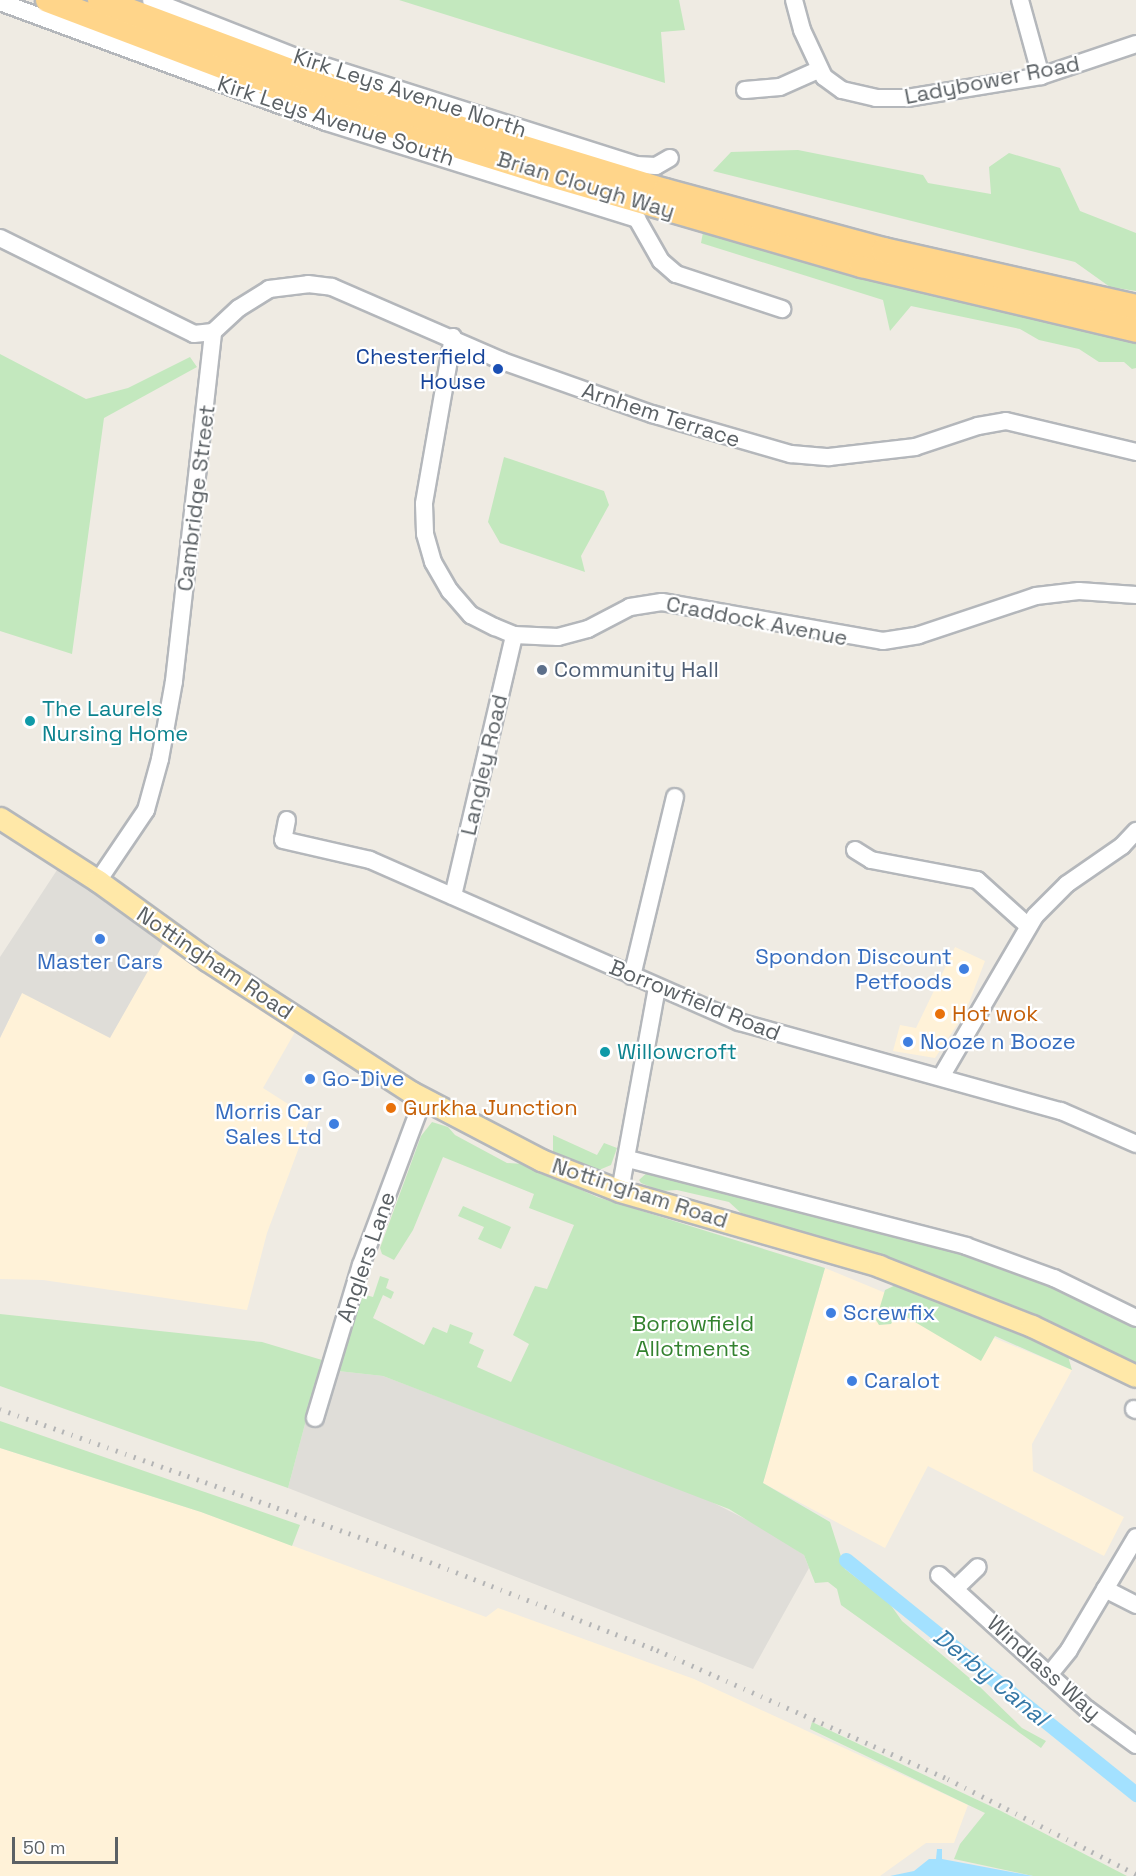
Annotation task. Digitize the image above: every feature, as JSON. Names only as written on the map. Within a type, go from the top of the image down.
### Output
[{"type":"highway","name":"Brian Clough Way","points":[[48,0],[311,100],[576,183],[862,265],[1136,330]]},
{"type":"highway","name":"Brian Clough Way","points":[[100,0],[370,101],[664,190],[884,250],[1136,307]]},
{"type":"main road","name":"Nottingham Road","points":[[0,818],[98,881],[207,960],[423,1099],[541,1160],[620,1191],[879,1266],[1032,1326],[1136,1376]]},
{"type":"street","name":"Kirk Leys Avenue North","points":[[152,0],[292,56],[625,162],[649,167],[670,158]]},
{"type":"street","points":[[745,90],[780,87],[818,70],[794,0]]},
{"type":"street","points":[[1020,0],[1041,76]]},
{"type":"street","name":"Kirk Leys Avenue South","points":[[0,2],[326,122],[637,219],[656,253],[676,274],[782,309]]},
{"type":"street","name":"Ladybower Road","points":[[818,70],[842,90],[888,99],[1041,76],[1136,44]]},
{"type":"street","points":[[0,238],[194,334],[213,332]]},
{"type":"street","name":"Arnhem Terrace","points":[[213,332],[256,295],[269,289],[308,284],[332,287],[453,337],[502,361],[652,414],[800,456],[836,457],[915,447],[978,426],[1006,421],[1136,452]]},
{"type":"street","name":"Cambridge Street","points":[[98,881],[146,810],[160,759],[174,681],[213,332]]},
{"type":"street","name":"Craddock Avenue","points":[[453,337],[424,504],[429,552],[450,591],[471,615],[514,634],[545,638],[572,634],[630,607],[662,602],[856,640],[891,641],[1036,596],[1079,591],[1136,594]]},
{"type":"street","name":"Langley Road","points":[[453,896],[514,634]]},
{"type":"street","points":[[632,976],[675,797]]},
{"type":"street","name":"Borrowfield Road","points":[[287,820],[283,840],[370,860],[657,988],[749,1025],[1061,1111],[1135,1140]]},
{"type":"street","points":[[940,1077],[1028,926],[1067,884],[1122,846],[1136,831]]},
{"type":"street","points":[[855,850],[871,860],[977,880],[1028,926]]},
{"type":"street","points":[[620,1191],[628,1159],[657,988]]},
{"type":"street","name":"Anglers Lane","points":[[315,1418],[361,1265],[423,1099]]},
{"type":"street","name":"Nottingham Road","points":[[628,1159],[872,1218],[966,1246],[1054,1278],[1136,1318]]},
{"type":"street","points":[[1048,1675],[1069,1650],[1136,1537]]},
{"type":"street","points":[[956,1588],[978,1567]]},
{"type":"street","name":"Windlass Way","points":[[939,1575],[956,1588],[1048,1675],[1136,1744]]},
{"type":"street","points":[[1105,1589],[1136,1605]]},
{"type":"shaded area","points":[[59,867],[165,941],[110,1038],[22,993],[0,1038],[0,957]]},
{"type":"shaded area","points":[[165,941],[295,1032],[263,1088],[310,1118],[267,1233],[247,1310],[43,1280],[0,1279],[0,1038],[22,993]]},
{"type":"shaded area","points":[[955,947],[985,961],[965,1013],[935,1058],[893,1051],[900,1025],[916,1028]]},
{"type":"shaded area","points":[[825,1268],[1072,1370],[1032,1444],[1033,1471],[1124,1517],[1104,1556],[928,1466],[885,1548],[763,1483]]},
{"type":"shaded area","points":[[322,1360],[338,1371],[383,1376],[700,1496],[769,1531],[804,1555],[809,1568],[753,1669],[288,1488]]},
{"type":"shaded area","points":[[0,1448],[201,1512],[486,1617],[498,1608],[694,1679],[968,1805],[954,1843],[926,1843],[880,1876],[0,1876]]},
{"type":"green space","points":[[399,0],[679,0],[685,30],[661,32],[665,83]]},
{"type":"green space","points":[[798,150],[923,175],[928,183],[991,194],[989,167],[1009,153],[1060,168],[1080,211],[1136,233],[1136,291],[1110,287],[1075,262],[713,171],[731,152]]},
{"type":"green space","points":[[704,227],[900,288],[902,283],[1111,333],[1136,342],[1136,368],[1132,369],[1124,362],[1099,362],[1079,349],[1039,340],[1020,329],[911,306],[890,331],[883,300],[701,243]]},
{"type":"green space","points":[[0,354],[86,399],[128,388],[190,357],[197,367],[104,418],[72,654],[0,631]]},
{"type":"green space","points":[[504,457],[604,491],[609,505],[581,556],[585,572],[500,543],[488,522]]},
{"type":"green space","name":"Borrowfield Allotments","points":[[432,1122],[448,1127],[455,1135],[507,1163],[524,1164],[597,1197],[825,1268],[763,1483],[830,1522],[845,1569],[890,1604],[902,1621],[979,1686],[1022,1728],[1046,1741],[1041,1748],[841,1605],[837,1589],[828,1582],[815,1583],[804,1555],[729,1509],[383,1376],[338,1371],[337,1362],[358,1293],[373,1297],[380,1276],[389,1279],[386,1288],[394,1292],[391,1299],[383,1295],[373,1318],[424,1345],[433,1327],[447,1333],[450,1324],[473,1333],[469,1343],[484,1350],[477,1367],[511,1382],[529,1344],[513,1335],[535,1286],[547,1289],[574,1225],[529,1208],[534,1194],[443,1157],[413,1230],[394,1260],[382,1254],[380,1248],[421,1136]]},
{"type":"green space","points":[[553,1135],[597,1155],[604,1143],[617,1148],[611,1165],[599,1170],[553,1152]]},
{"type":"green space","points":[[650,1170],[920,1236],[1062,1287],[1136,1324],[1136,1365],[939,1277],[741,1213],[729,1202],[677,1190],[660,1191],[641,1183],[639,1180]]},
{"type":"green space","points":[[463,1206],[511,1227],[501,1249],[478,1239],[484,1227],[458,1216]]},
{"type":"green space","points":[[898,1284],[1067,1353],[1072,1370],[995,1336],[981,1361],[898,1312],[891,1324],[879,1325],[876,1320],[885,1290]]},
{"type":"green space","points":[[0,1314],[262,1342],[322,1360],[288,1488],[0,1386]]},
{"type":"green space","points":[[0,1421],[300,1525],[292,1546],[201,1512],[0,1448]]},
{"type":"green space","points":[[812,1722],[1001,1811],[1127,1876],[1033,1876],[954,1859],[960,1844],[985,1813],[810,1729]]},
{"type":"water","points":[[937,1849],[942,1849],[942,1859],[1033,1876],[890,1876],[914,1871],[929,1859],[936,1859]]},
{"type":"waterway","name":"Derby Canal","points":[[846,1560],[1136,1794]]},
{"type":"railway","points":[[0,1409],[430,1562],[657,1650],[948,1779],[1136,1874]]},
{"type":"place","name":"Chesterfield House","points":[[498,369]]},
{"type":"place","name":"Community Hall","points":[[542,670]]},
{"type":"place","name":"The Laurels Nursing Home","points":[[30,721]]},
{"type":"place","name":"Master Cars","points":[[100,939]]},
{"type":"place","name":"Spondon Discount Petfoods","points":[[964,969]]},
{"type":"place","name":"Hot wok","points":[[940,1014]]},
{"type":"place","name":"Nooze n Booze","points":[[908,1042]]},
{"type":"place","name":"Willowcroft","points":[[605,1052]]},
{"type":"place","name":"Go-Dive","points":[[310,1079]]},
{"type":"place","name":"Gurkha Junction","points":[[391,1108]]},
{"type":"place","name":"Morris Car Sales Ltd","points":[[334,1124]]},
{"type":"place","name":"Screwfix","points":[[831,1313]]},
{"type":"place","name":"Caralot","points":[[852,1381]]}]
